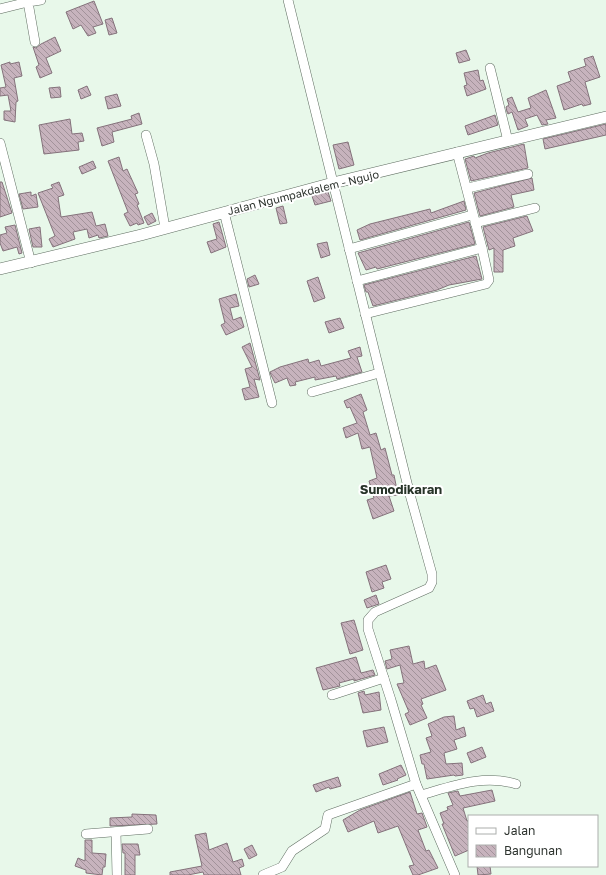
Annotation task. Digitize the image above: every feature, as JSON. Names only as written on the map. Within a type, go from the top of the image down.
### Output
[{"type":"street","points":[[0,8],[41,0]]},
{"type":"street","points":[[288,0],[379,373],[432,582],[429,588],[375,612],[368,620],[369,636],[384,678],[416,784],[451,874]]},
{"type":"street","points":[[28,2],[35,42]]},
{"type":"street","points":[[490,68],[508,141]]},
{"type":"street","name":"Jalan Ngumpakdalem - Ngujo","points":[[0,269],[31,263],[333,183],[606,117]]},
{"type":"street","points":[[146,135],[154,164],[165,228]]},
{"type":"street","points":[[0,143],[31,263]]},
{"type":"street","points":[[365,314],[486,284],[489,280],[482,248],[473,219],[468,188],[457,152]]},
{"type":"street","points":[[468,188],[528,174]]},
{"type":"street","points":[[349,249],[473,219],[535,208]]},
{"type":"street","points":[[224,212],[272,403]]},
{"type":"street","points":[[357,281],[482,248]]},
{"type":"street","points":[[312,392],[379,373]]},
{"type":"street","points":[[332,695],[384,678]]},
{"type":"street","points":[[421,795],[466,783],[491,779],[516,784]]},
{"type":"street","points":[[262,875],[282,867],[292,851],[324,829],[328,815],[416,784]]},
{"type":"street","points":[[86,834],[148,829]]},
{"type":"street","points":[[116,832],[117,875]]},
{"type":"building","points":[[94,1],[103,24],[93,27],[96,33],[88,36],[81,25],[73,29],[66,12]]},
{"type":"building","points":[[112,18],[117,33],[109,35],[105,20]]},
{"type":"building","points":[[55,37],[61,51],[46,58],[52,73],[40,78],[36,67],[39,65],[33,47],[36,48]]},
{"type":"building","points":[[466,50],[470,60],[459,63],[456,53]]},
{"type":"building","points":[[593,56],[600,77],[585,82],[591,104],[583,106],[582,104],[564,110],[557,86],[571,81],[568,72],[586,66],[584,59]]},
{"type":"building","points":[[10,62],[10,64],[19,62],[22,76],[14,78],[18,101],[16,102],[15,122],[4,120],[4,111],[11,111],[8,95],[0,96],[0,88],[6,87],[1,65]]},
{"type":"building","points":[[478,70],[480,81],[483,80],[486,89],[467,96],[464,86],[467,85],[464,73]]},
{"type":"building","points":[[87,86],[91,95],[81,99],[78,90]]},
{"type":"building","points":[[60,87],[61,97],[51,98],[49,88]]},
{"type":"building","points":[[546,90],[556,118],[546,120],[548,124],[542,125],[537,115],[525,119],[528,126],[518,130],[512,112],[508,114],[507,112],[506,107],[509,105],[507,99],[512,97],[518,112],[531,108],[528,98]]},
{"type":"building","points":[[117,94],[121,106],[108,109],[105,97]]},
{"type":"building","points":[[139,113],[142,124],[112,132],[114,142],[102,146],[97,128],[132,119],[131,116]]},
{"type":"building","points":[[495,115],[498,125],[468,135],[465,126]]},
{"type":"building","points":[[70,119],[72,134],[82,133],[84,141],[78,142],[79,150],[44,154],[39,125]]},
{"type":"building","points":[[606,124],[606,135],[545,149],[543,139]]},
{"type":"building","points":[[348,142],[354,165],[339,169],[333,145]]},
{"type":"building","points":[[524,144],[528,168],[471,181],[465,159],[474,156],[475,158],[488,153]]},
{"type":"building","points":[[119,157],[123,171],[127,169],[138,193],[135,194],[139,204],[137,205],[144,223],[138,225],[137,223],[130,226],[124,214],[128,212],[108,161]]},
{"type":"building","points":[[93,161],[96,168],[82,174],[79,167]]},
{"type":"building","points":[[532,178],[534,190],[511,195],[514,207],[480,216],[474,193]]},
{"type":"building","points":[[0,182],[2,182],[12,213],[0,217]]},
{"type":"building","points":[[59,182],[64,195],[58,197],[61,217],[92,212],[96,226],[105,224],[108,236],[99,238],[98,235],[89,238],[87,229],[73,232],[75,239],[53,247],[49,239],[55,236],[38,193],[53,188],[51,185]]},
{"type":"building","points":[[31,192],[31,196],[36,194],[38,207],[23,209],[19,194]]},
{"type":"building","points":[[328,192],[331,201],[315,205],[312,196]]},
{"type":"building","points":[[464,201],[466,210],[360,240],[357,230],[370,224],[430,209],[431,213]]},
{"type":"building","points":[[283,206],[287,223],[280,224],[276,208]]},
{"type":"building","points":[[152,213],[156,221],[148,225],[144,217]]},
{"type":"building","points":[[527,216],[533,231],[513,238],[515,246],[503,250],[503,272],[494,272],[494,248],[489,250],[483,227]]},
{"type":"building","points":[[219,222],[226,247],[211,253],[207,242],[217,239],[213,224]]},
{"type":"building","points":[[469,222],[475,244],[377,269],[376,267],[366,270],[358,253]]},
{"type":"building","points":[[15,225],[22,253],[19,254],[17,247],[3,251],[0,243],[0,235],[7,233],[5,227]]},
{"type":"building","points":[[40,227],[42,247],[33,247],[29,229]]},
{"type":"building","points":[[327,242],[330,255],[321,258],[317,244]]},
{"type":"building","points":[[476,256],[482,279],[449,285],[437,290],[373,306],[368,292],[366,292],[364,285]]},
{"type":"building","points":[[255,275],[259,284],[249,287],[247,279]]},
{"type":"building","points":[[318,277],[325,298],[314,302],[307,281]]},
{"type":"building","points":[[236,294],[239,306],[230,308],[233,320],[241,317],[244,327],[226,335],[221,325],[225,323],[219,299]]},
{"type":"building","points":[[340,318],[344,328],[329,333],[325,322]]},
{"type":"building","points":[[250,343],[260,380],[254,379],[259,397],[245,400],[242,389],[250,387],[245,369],[252,367],[242,347]]},
{"type":"building","points":[[360,347],[362,356],[357,357],[362,372],[337,379],[336,376],[315,380],[315,377],[295,382],[296,385],[290,386],[287,378],[275,383],[270,372],[280,367],[308,359],[309,363],[319,360],[321,366],[351,358],[348,351]]},
{"type":"building","points":[[361,394],[367,410],[363,412],[370,435],[376,433],[381,450],[385,448],[392,475],[394,475],[398,495],[389,496],[394,511],[373,519],[367,500],[374,498],[369,481],[377,478],[370,447],[362,449],[358,433],[346,438],[343,428],[357,423],[350,407],[347,408],[344,401]]},
{"type":"building","points":[[386,565],[391,579],[382,582],[384,588],[372,592],[366,572]]},
{"type":"building","points":[[376,595],[379,604],[367,608],[364,600]]},
{"type":"building","points":[[354,620],[363,650],[350,654],[341,623]]},
{"type":"building","points":[[409,646],[413,664],[424,661],[425,669],[436,665],[446,690],[421,699],[423,704],[421,705],[427,718],[410,725],[405,714],[409,712],[397,684],[404,683],[400,665],[387,669],[385,661],[392,659],[390,650]]},
{"type":"building","points":[[356,657],[361,673],[373,670],[375,675],[354,681],[354,679],[339,683],[340,686],[323,690],[316,668]]},
{"type":"building","points":[[364,691],[365,695],[379,692],[381,710],[363,713],[358,693]]},
{"type":"building","points":[[483,695],[486,704],[491,702],[494,711],[477,717],[474,708],[470,709],[467,701]]},
{"type":"building","points":[[454,716],[456,730],[464,727],[466,736],[454,740],[457,749],[444,753],[446,764],[462,763],[463,775],[427,779],[424,764],[422,764],[420,755],[431,752],[426,738],[432,736],[428,724],[444,717]]},
{"type":"building","points":[[384,727],[388,742],[367,747],[363,731]]},
{"type":"building","points":[[482,747],[486,757],[471,763],[467,753]]},
{"type":"building","points":[[401,765],[406,775],[397,779],[398,780],[383,785],[379,774]]},
{"type":"building","points":[[338,777],[341,786],[330,789],[329,787],[316,792],[313,785]]},
{"type":"building","points":[[492,790],[495,801],[463,808],[468,820],[468,850],[455,856],[442,824],[444,824],[440,813],[448,810],[447,807],[453,805],[448,793],[458,791],[460,796]]},
{"type":"building","points":[[410,792],[417,814],[422,813],[427,827],[418,830],[426,851],[429,850],[438,868],[418,875],[413,875],[409,866],[414,865],[398,826],[378,833],[374,821],[348,832],[343,820],[360,810]]},
{"type":"building","points":[[132,814],[156,815],[157,824],[110,826],[110,818],[132,817]]},
{"type":"building","points":[[206,833],[209,850],[227,843],[233,862],[242,859],[244,866],[239,868],[241,875],[204,875],[203,872],[188,875],[170,875],[170,872],[202,866],[195,835]]},
{"type":"building","points":[[85,840],[92,840],[92,853],[106,854],[105,867],[103,867],[102,875],[86,873],[86,870],[75,866],[78,858],[85,861]]},
{"type":"building","points":[[122,844],[138,844],[140,855],[135,855],[135,875],[125,875],[125,853],[123,853]]},
{"type":"building","points":[[252,845],[257,855],[249,859],[244,849]]},
{"type":"building","points":[[477,867],[490,867],[491,874],[478,875]]},
{"type":"district","name":"Sumodikaran","points":[[401,489]]}]
